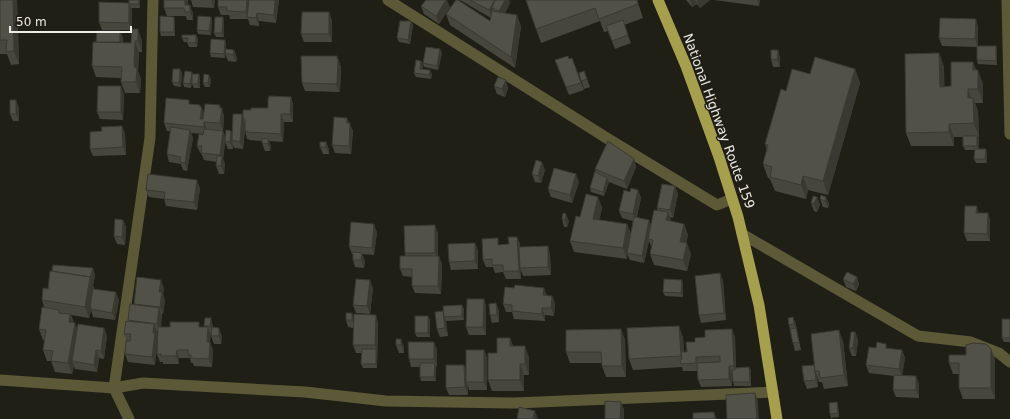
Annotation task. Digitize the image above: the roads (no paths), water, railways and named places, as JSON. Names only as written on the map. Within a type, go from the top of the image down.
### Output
[{"type":"highway","name":"National Highway Route 159","points":[[658,0],[686,66],[719,157],[742,234],[758,305],[777,419]]},
{"type":"street","points":[[129,419],[114,388],[150,138],[153,0]]},
{"type":"street","points":[[388,0],[605,137],[717,205],[732,199]]},
{"type":"street","points":[[1007,0],[1010,134]]},
{"type":"street","points":[[742,234],[918,336],[971,342],[999,353],[1010,362]]},
{"type":"street","points":[[0,380],[114,388],[143,383],[305,392],[386,401],[515,404],[773,392]]}]
